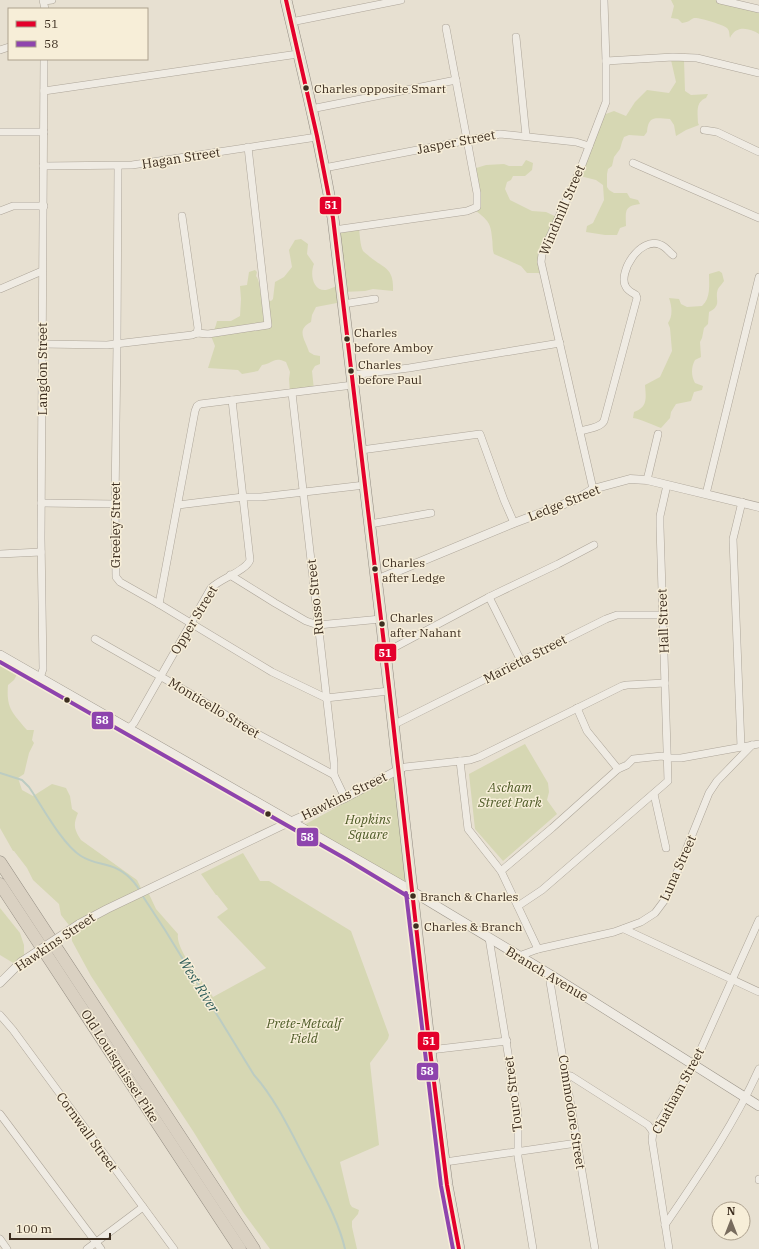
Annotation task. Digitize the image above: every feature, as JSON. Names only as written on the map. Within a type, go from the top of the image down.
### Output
[{"type":"highway","name":"Old Louisquisset Pike","points":[[0,862],[254,1249]]},
{"type":"highway","name":"Old Louisquisset Pike","points":[[0,884],[240,1249]]},
{"type":"main road","points":[[286,0],[312,109],[324,168],[334,230],[353,380],[384,653],[394,725],[430,1050],[447,1185],[459,1249]]},
{"type":"main road","name":"Branch Avenue","points":[[0,655],[291,821],[490,938],[759,1106]]},
{"type":"street","points":[[43,1],[52,0]]},
{"type":"street","points":[[291,22],[401,0]]},
{"type":"street","name":"Windmill Street","points":[[593,489],[560,343],[542,273],[541,259],[606,102],[604,0]]},
{"type":"street","points":[[720,0],[759,9]]},
{"type":"street","points":[[334,230],[467,211],[477,207],[477,193],[468,140],[446,28]]},
{"type":"street","points":[[516,38],[526,136]]},
{"type":"street","points":[[44,91],[298,54]]},
{"type":"street","points":[[606,61],[697,58],[759,73]]},
{"type":"street","name":"Langdon Street","points":[[40,678],[43,669],[41,503],[44,60]]},
{"type":"street","points":[[312,109],[456,80]]},
{"type":"street","points":[[704,130],[717,132],[759,152]]},
{"type":"street","points":[[0,132],[44,132]]},
{"type":"street","name":"Jasper Street","points":[[324,168],[500,134],[576,142],[589,146]]},
{"type":"street","name":"Hagan Street","points":[[43,166],[118,166],[140,164],[317,137]]},
{"type":"street","points":[[42,344],[118,344],[192,335],[197,333],[208,334],[268,325],[248,147]]},
{"type":"street","points":[[633,162],[759,218]]},
{"type":"street","name":"Greeley Street","points":[[118,166],[118,344],[115,504],[116,577],[120,582],[272,672],[326,698]]},
{"type":"street","points":[[0,211],[13,206],[44,206]]},
{"type":"street","points":[[182,216],[198,328],[197,333]]},
{"type":"street","points":[[580,431],[599,426],[603,424],[604,421],[636,303],[636,295],[626,288],[624,281],[628,264],[635,252],[649,244],[657,243],[664,246],[673,255]]},
{"type":"street","points":[[0,289],[42,271]]},
{"type":"street","points":[[706,494],[759,277]]},
{"type":"street","points":[[344,304],[375,299]]},
{"type":"street","points":[[159,604],[195,411],[197,406],[200,404],[292,393],[409,368],[560,343]]},
{"type":"street","name":"Russo Street","points":[[292,393],[334,763],[334,775],[345,798]]},
{"type":"street","name":"Opper Street","points":[[129,728],[134,723],[211,588],[216,583],[249,564],[250,560],[232,400]]},
{"type":"street","points":[[361,450],[480,434],[514,523]]},
{"type":"street","points":[[647,480],[658,434]]},
{"type":"street","name":"Ledge Street","points":[[376,580],[514,523],[575,500],[593,489],[630,479],[647,480],[759,507]]},
{"type":"street","name":"Hall Street","points":[[518,906],[542,890],[668,781],[660,527],[660,516],[667,485]]},
{"type":"street","points":[[178,505],[243,497],[261,497],[365,486]]},
{"type":"street","points":[[741,747],[733,538],[742,502]]},
{"type":"street","points":[[41,503],[115,504]]},
{"type":"street","points":[[370,524],[431,514]]},
{"type":"street","points":[[384,653],[489,597],[594,545]]},
{"type":"street","points":[[0,554],[41,552]]},
{"type":"street","points":[[230,575],[306,621],[318,625],[381,619]]},
{"type":"street","points":[[489,597],[521,661]]},
{"type":"street","name":"Marietta Street","points":[[394,725],[612,616],[663,614]]},
{"type":"street","name":"Monticello Street","points":[[95,639],[254,732],[334,775]]},
{"type":"street","name":"Hawkins Street","points":[[0,983],[21,962],[97,914],[291,821],[345,798],[398,770],[405,767],[460,761],[479,757],[622,686],[665,683]]},
{"type":"street","points":[[326,698],[389,691]]},
{"type":"street","points":[[577,708],[587,731],[618,769]]},
{"type":"street","points":[[501,871],[558,823],[618,769],[627,765],[633,758],[662,756],[668,758],[681,758],[756,745]]},
{"type":"street","name":"Luna Street","points":[[519,956],[538,949],[624,929],[648,918],[659,910],[665,901],[709,793],[717,781],[756,745]]},
{"type":"street","points":[[460,761],[468,829],[501,871],[538,949]]},
{"type":"street","points":[[654,794],[666,848]]},
{"type":"street","name":"Chatham Street","points":[[669,1249],[652,1140],[653,1132],[694,1065],[759,920]]},
{"type":"street","points":[[624,929],[759,992]]},
{"type":"street","name":"Touro Street","points":[[490,938],[518,1112],[518,1152],[520,1176],[533,1249]]},
{"type":"street","name":"Commodore Street","points":[[551,975],[550,982],[595,1249]]},
{"type":"street","name":"Cornwall Street","points":[[0,1015],[13,1030],[174,1249]]},
{"type":"street","points":[[430,1050],[507,1040]]},
{"type":"street","points":[[665,1225],[715,1150],[746,1098],[759,1069]]},
{"type":"street","points":[[565,1075],[571,1076],[648,1125],[653,1132]]},
{"type":"street","points":[[0,1114],[101,1249]]},
{"type":"street","points":[[445,1162],[577,1143]]},
{"type":"street","points":[[87,1249],[143,1207]]},
{"type":"street","points":[[0,1239],[7,1249]]},
{"type":"green space","points":[[671,0],[719,0],[759,10],[759,34],[747,29],[739,29],[730,38],[727,28],[721,25],[694,18],[688,22],[682,23],[678,19],[671,18],[674,6]]},
{"type":"green space","points":[[671,60],[684,60],[685,91],[691,95],[708,94],[699,105],[699,125],[676,136],[674,125],[670,119],[657,118],[651,120],[644,136],[629,135],[624,137],[620,149],[614,157],[612,166],[608,169],[607,187],[614,193],[627,193],[630,198],[638,200],[640,204],[628,208],[626,213],[626,226],[620,228],[617,235],[586,232],[587,226],[593,223],[604,200],[603,185],[596,180],[580,176],[603,115],[614,111],[626,116],[635,102],[647,90],[669,93],[676,82]]},
{"type":"green space","points":[[526,160],[533,163],[532,170],[525,176],[513,176],[511,180],[507,182],[505,189],[510,200],[532,211],[546,212],[559,218],[546,248],[543,273],[527,273],[521,266],[494,254],[489,224],[487,220],[474,209],[477,202],[473,169],[486,165],[504,164],[509,166],[522,166]]},
{"type":"green space","points":[[359,229],[363,251],[388,270],[392,278],[393,291],[373,289],[343,292],[342,302],[316,307],[312,315],[311,322],[306,325],[303,332],[304,340],[309,352],[320,356],[320,364],[315,366],[312,371],[314,390],[290,393],[290,372],[286,362],[282,360],[276,360],[262,365],[258,371],[242,374],[238,370],[208,368],[215,346],[211,336],[217,321],[231,321],[240,316],[240,286],[247,285],[249,272],[255,270],[257,272],[256,276],[261,294],[263,297],[271,301],[273,299],[275,282],[284,277],[292,267],[289,250],[295,240],[301,239],[308,244],[307,254],[314,264],[312,276],[315,285],[321,290],[326,290],[341,285],[335,232]]},
{"type":"green space","points":[[719,271],[722,273],[724,281],[718,289],[716,307],[709,312],[708,324],[704,328],[700,342],[701,357],[695,360],[692,369],[695,383],[703,386],[702,390],[694,392],[691,401],[676,404],[671,412],[670,418],[661,428],[633,418],[634,412],[642,408],[644,405],[646,394],[645,385],[660,377],[672,351],[670,328],[668,323],[672,311],[669,298],[679,299],[681,304],[687,307],[702,306],[708,295],[709,274]]},
{"type":"green space","name":"Prete-Metcalf Field","points":[[0,656],[20,669],[14,680],[8,685],[9,705],[27,730],[34,730],[32,740],[34,743],[29,753],[24,774],[18,778],[22,790],[33,796],[52,784],[66,788],[70,796],[72,809],[78,813],[75,821],[75,827],[81,840],[137,880],[143,892],[148,892],[156,909],[178,934],[178,940],[185,957],[213,997],[266,968],[217,917],[228,909],[201,874],[243,853],[260,881],[269,881],[351,931],[389,1035],[388,1039],[370,1063],[379,1145],[340,1162],[350,1204],[352,1207],[359,1210],[358,1214],[352,1221],[357,1249],[270,1249],[243,1212],[193,1131],[91,976],[72,941],[72,929],[61,915],[59,904],[33,880],[27,868],[13,851],[0,828]]},
{"type":"green space","name":"Ascham Street Park","points":[[525,744],[548,783],[549,792],[547,800],[557,814],[503,861],[475,829],[469,774]]},
{"type":"green space","name":"Hopkins Square","points":[[394,776],[406,886],[304,825]]},
{"type":"green space","points":[[0,908],[20,933],[24,945],[24,958],[15,964],[0,955]]},
{"type":"waterway","name":"West River","points":[[0,773],[22,780],[29,787],[60,834],[81,856],[88,860],[119,870],[131,879],[140,891]]},
{"type":"waterway","name":"West River","points":[[142,895],[254,1075],[271,1097],[285,1121],[330,1208],[339,1229],[345,1249]]},
{"type":"transit line","name":"51","points":[[286,0],[317,136],[333,218],[387,669],[430,1050],[447,1185],[459,1249]]},
{"type":"transit line","name":"58","points":[[0,662],[346,859],[409,897]]},
{"type":"transit line","name":"58","points":[[406,893],[441,1186],[453,1249]]},
{"type":"place","name":"Charles opposite Smart","points":[[306,88]]},
{"type":"place","name":"Charles before Amboy","points":[[347,339]]},
{"type":"place","name":"Charles before Paul","points":[[351,371]]},
{"type":"place","name":"Charles after Ledge","points":[[375,569]]},
{"type":"place","name":"Charles after Nahant","points":[[382,624]]},
{"type":"place","name":"Branch & Charles","points":[[413,896]]},
{"type":"place","name":"Charles & Branch","points":[[416,926]]}]
